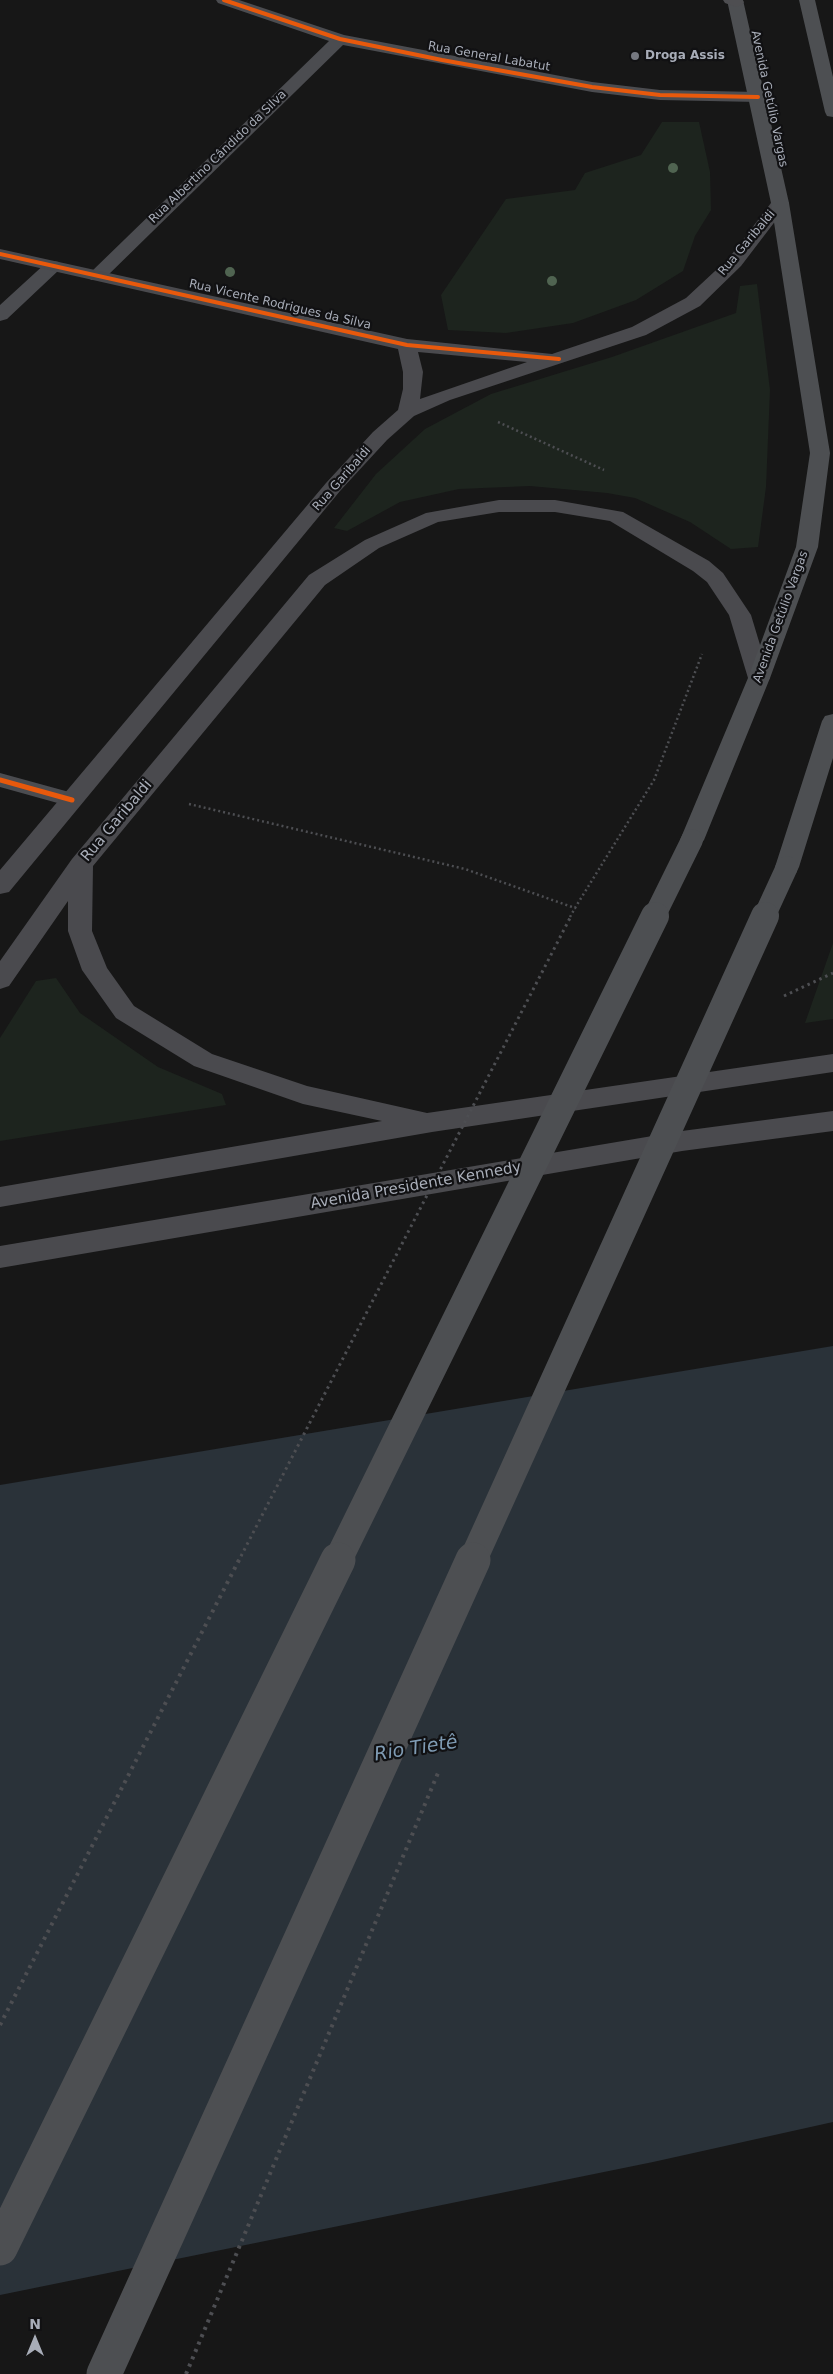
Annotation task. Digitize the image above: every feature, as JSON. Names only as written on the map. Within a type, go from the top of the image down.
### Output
[{"type":"main road","points":[[807,0],[833,112]]},
{"type":"main road","name":"Avenida Getúlio Vargas","points":[[0,2248],[692,840],[759,678],[806,547],[820,453],[780,203],[758,98],[734,1]]},
{"type":"main road","name":"Rua Garibaldi","points":[[0,886],[334,487],[380,436],[407,412],[443,396],[559,359],[639,330],[693,302],[735,262],[780,203]]},
{"type":"main road","name":"Rua Vicente Rodrigues da Silva","points":[[0,254],[407,345],[559,359]]},
{"type":"main road","points":[[407,345],[413,372],[413,388],[407,412]]},
{"type":"main road","name":"Rua Garibaldi","points":[[0,980],[81,865],[318,580],[372,544],[433,517],[499,506],[556,506],[616,516],[701,566],[715,578],[740,615],[759,678]]},
{"type":"main road","points":[[104,2374],[787,867],[833,721]]},
{"type":"main road","points":[[81,865],[80,931],[95,970],[125,1012],[204,1060],[303,1095],[432,1122]]},
{"type":"main road","points":[[0,1197],[432,1122],[833,1063]]},
{"type":"main road","name":"Avenida Presidente Kennedy","points":[[0,1257],[682,1141],[833,1121]]},
{"type":"street","name":"Rua General Labatut","points":[[224,0],[340,39],[442,60],[592,87],[660,96],[758,98]]},
{"type":"street","name":"Rua Albertino Cândido da Silva","points":[[97,276],[340,39]]},
{"type":"street","points":[[0,315],[53,266]]},
{"type":"street","points":[[0,780],[72,800]]},
{"type":"path","points":[[0,2025],[575,908],[654,780],[705,648]]},
{"type":"path","points":[[140,793],[466,869],[575,908]]},
{"type":"path","points":[[783,997],[833,973]]},
{"type":"shaded area","points":[[662,122],[699,122],[710,172],[711,210],[695,236],[683,271],[636,300],[573,323],[506,333],[448,330],[441,295],[506,199],[575,190],[585,173],[641,155]]},
{"type":"shaded area","points":[[757,284],[770,390],[766,487],[758,547],[731,549],[690,522],[635,498],[607,493],[530,486],[459,489],[400,502],[347,531],[334,528],[376,474],[425,429],[491,394],[612,357],[736,313],[740,286]]},
{"type":"shaded area","points":[[833,943],[833,1019],[805,1023]]},
{"type":"shaded area","points":[[56,978],[80,1013],[158,1067],[222,1094],[226,1105],[0,1141],[0,1038],[36,981]]},
{"type":"water","name":"Rio Tietê","points":[[833,1346],[833,2122],[653,2162],[0,2295],[0,1485]]},
{"type":"cycle path","points":[[224,0],[340,39],[442,60],[592,87],[660,95],[758,97]]},
{"type":"cycle path","points":[[0,254],[407,345],[559,359]]},
{"type":"cycle path","points":[[0,780],[72,800]]},
{"type":"place","name":"Droga Assis","points":[[635,56]]}]
